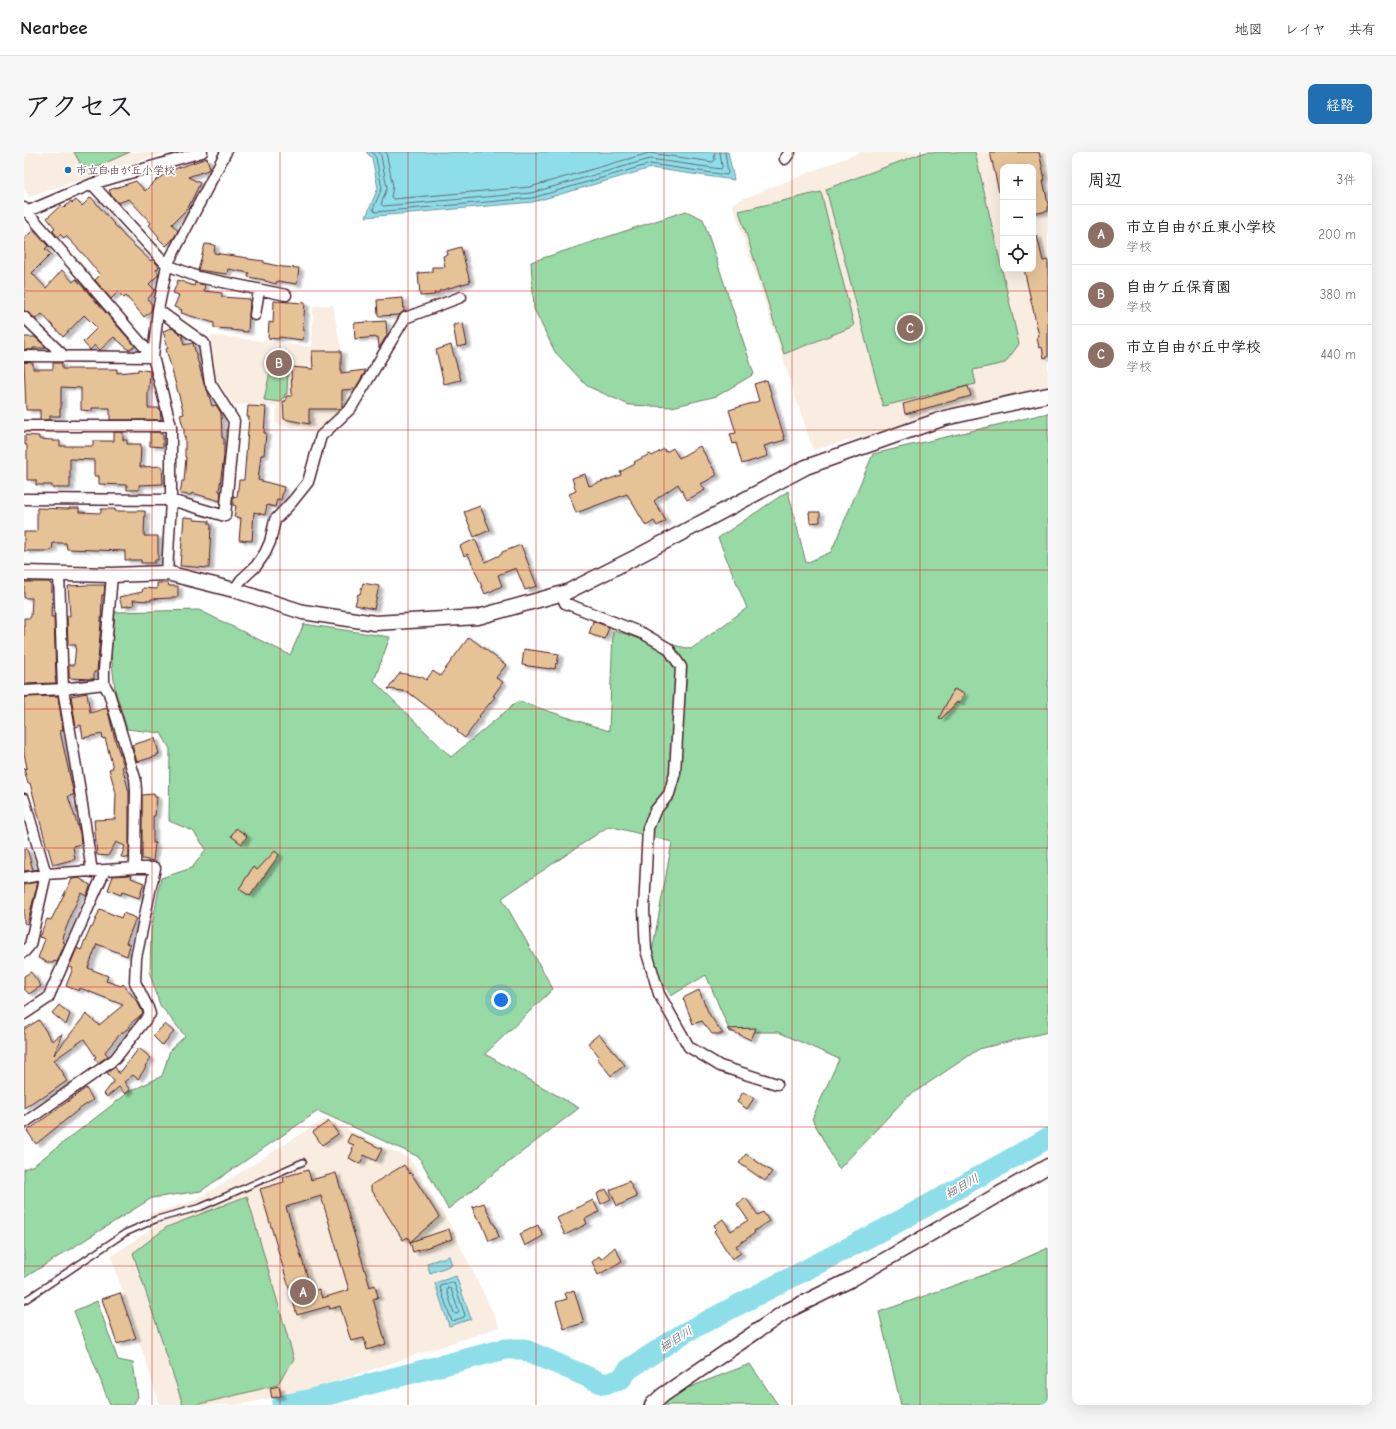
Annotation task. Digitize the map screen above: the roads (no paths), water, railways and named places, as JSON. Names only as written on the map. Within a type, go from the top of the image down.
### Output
[{"type":"street","points":[[153,357],[25,212],[92,184],[202,152]]},
{"type":"street","points":[[167,573],[171,500],[171,426],[153,357],[158,310],[167,265],[226,152]]},
{"type":"street","points":[[92,184],[167,265],[198,277],[286,295]]},
{"type":"street","points":[[255,315],[259,290]]},
{"type":"street","points":[[234,590],[241,580],[256,566],[265,553],[270,542],[275,520],[308,482],[321,436],[351,408],[404,318],[461,297]]},
{"type":"street","points":[[24,498],[171,500],[225,516],[234,421],[210,383],[204,343],[158,310]]},
{"type":"street","points":[[24,316],[64,356]]},
{"type":"street","points":[[24,356],[153,357]]},
{"type":"street","points":[[24,573],[112,575],[167,573],[234,590],[303,612],[375,623],[478,617],[567,592],[806,467],[945,418],[1048,395]]},
{"type":"street","points":[[24,426],[171,426]]},
{"type":"street","points":[[59,574],[63,689],[92,872]]},
{"type":"street","points":[[112,575],[104,684],[109,693],[135,778],[135,868]]},
{"type":"street","points":[[561,593],[565,603],[644,634],[668,648],[681,667],[675,774],[669,794],[655,810],[648,828],[644,910],[646,950],[659,994],[688,1047],[720,1066],[776,1084]]},
{"type":"street","points":[[24,691],[63,689],[104,684]]},
{"type":"street","points":[[24,799],[46,874],[30,945],[24,952]]},
{"type":"street","points":[[24,878],[46,874],[155,868],[136,958],[134,982],[150,1014],[115,1059],[24,1124]]},
{"type":"street","points":[[24,1014],[48,998],[105,870]]},
{"type":"street","points":[[652,1405],[664,1395],[785,1312],[850,1280],[1048,1166]]},
{"type":"lane","points":[[24,1301],[125,1233],[157,1219],[201,1207],[303,1162]]},
{"type":"water","points":[[366,152],[728,152],[734,180],[651,168],[533,202],[366,217],[378,188],[372,158]]},
{"type":"water","points":[[449,1256],[452,1265],[430,1273],[427,1263]]},
{"type":"water","points":[[456,1276],[471,1319],[449,1326],[435,1283]]},
{"type":"waterway","name":"細目川","points":[[282,1405],[308,1400],[505,1349],[523,1349],[604,1384],[620,1380],[629,1369],[684,1333],[896,1223],[1048,1138]]},
{"type":"place","name":"市立自由が丘小学校","points":[[68,170]]},
{"type":"place","name":"市立自由が丘中学校","points":[[910,328]]},
{"type":"place","name":"自由ケ丘保育園","points":[[279,363]]},
{"type":"place","name":"市立自由が丘東小学校","points":[[303,1292]]}]
